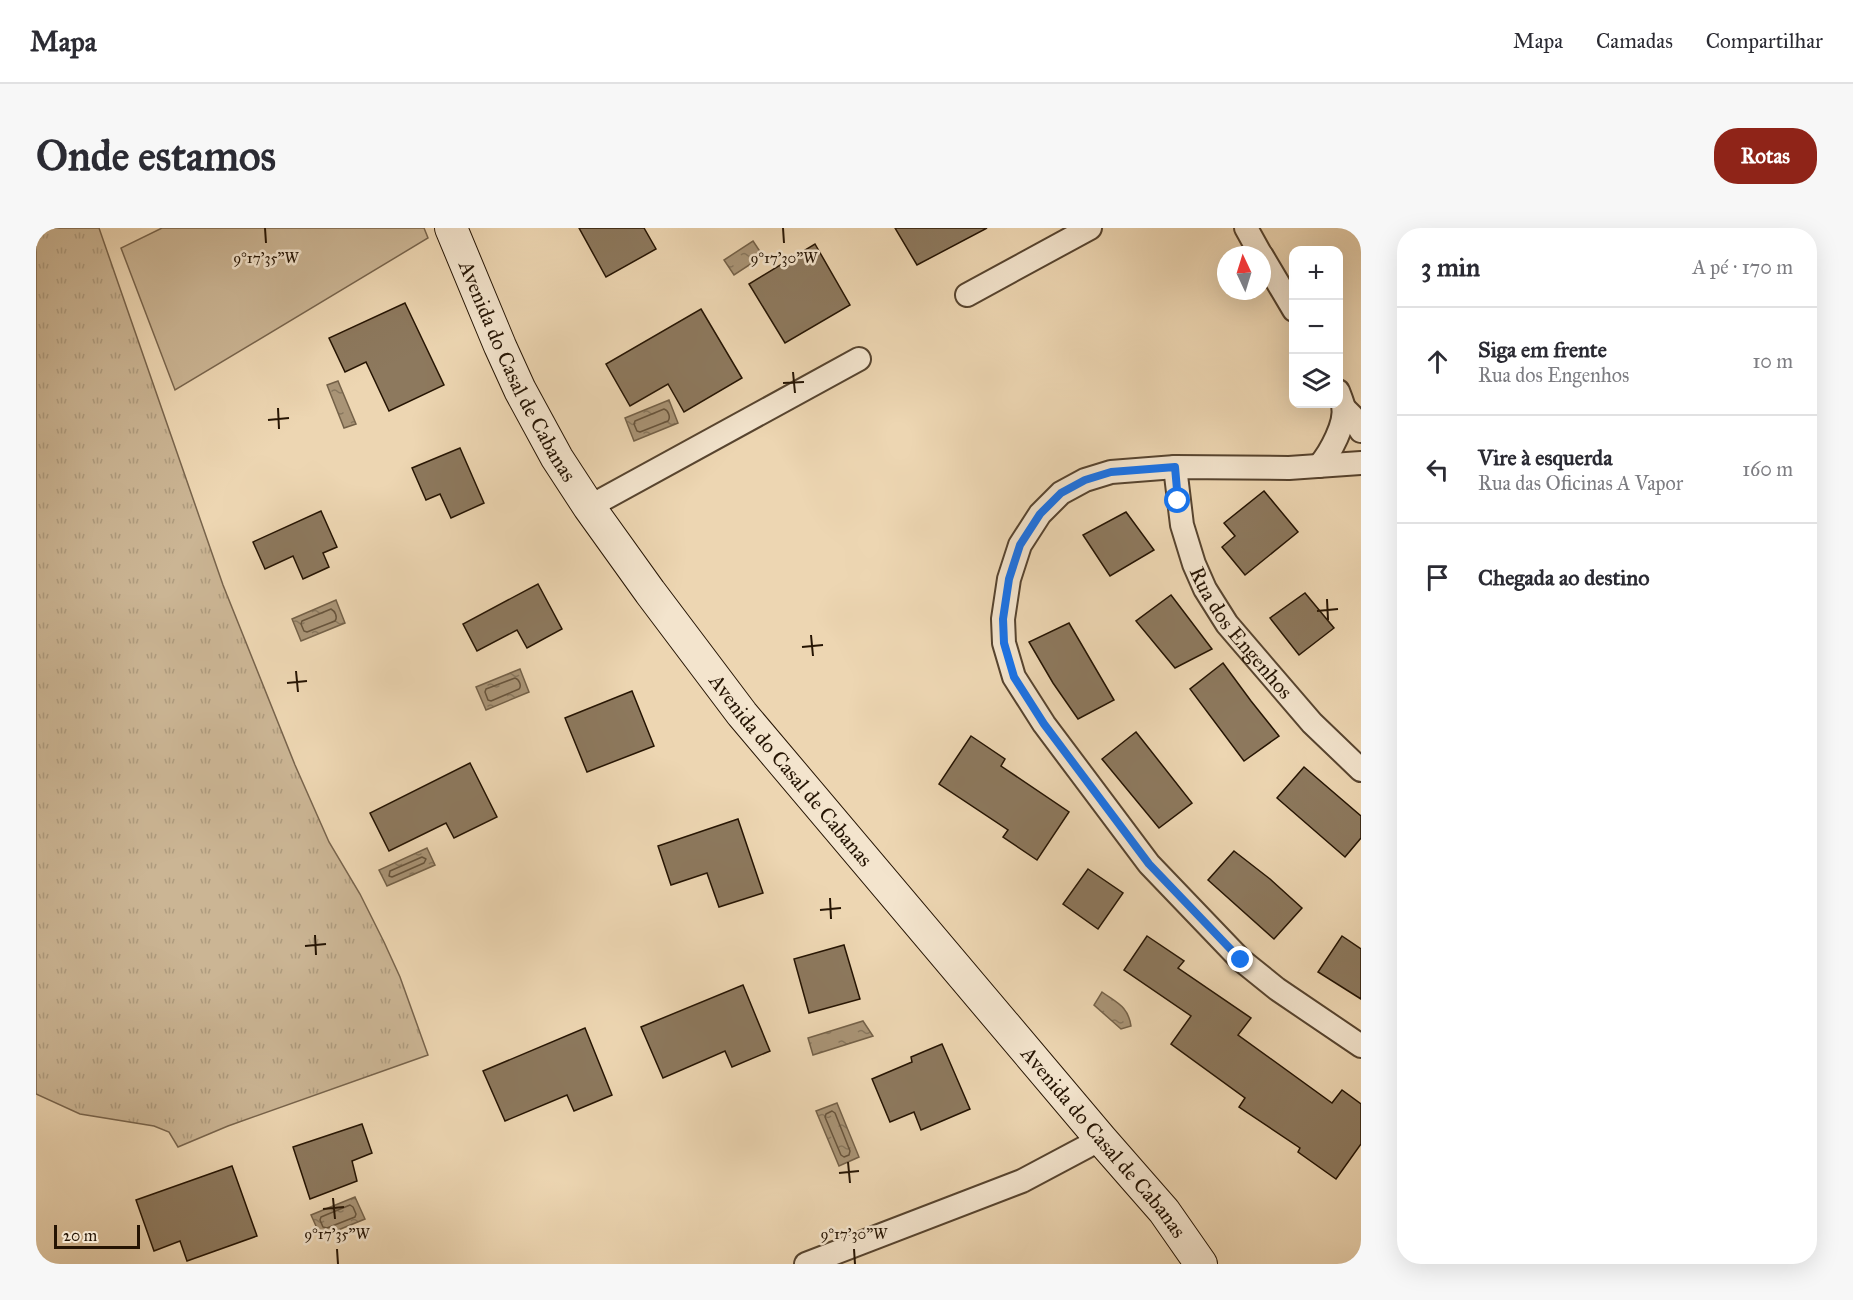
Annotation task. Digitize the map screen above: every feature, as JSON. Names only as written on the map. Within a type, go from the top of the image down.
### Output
[{"type":"street","name":"Avenida do Casal de Cabanas","points":[[451,228],[520,390],[557,458],[650,592],[741,714],[1164,1211],[1202,1264]]},
{"type":"street","points":[[967,296],[1090,228]]},
{"type":"street","points":[[1246,228],[1256,246]]},
{"type":"street","points":[[1271,272],[1289,303]]},
{"type":"street","points":[[589,507],[860,359]]},
{"type":"street","points":[[1343,402],[1361,431]]},
{"type":"street","points":[[1319,466],[1335,442],[1340,408]]},
{"type":"street","points":[[1361,464],[1289,468],[1175,467],[1111,472],[1085,480],[1061,493],[1040,514],[1020,545],[1009,579],[1003,619],[1004,643],[1014,677],[1044,724],[1149,864],[1241,960],[1361,1046]]},
{"type":"street","name":"Rua dos Engenhos","points":[[1175,467],[1185,535],[1202,580],[1221,615],[1312,723],[1361,770]]},
{"type":"street","points":[[806,1264],[1022,1182],[1101,1139]]},
{"type":"green space","points":[[36,228],[99,228],[223,585],[295,765],[329,842],[360,894],[384,942],[400,977],[428,1055],[228,1126],[178,1147],[169,1132],[154,1126],[80,1114],[36,1094]]},
{"type":"green space","points":[[162,228],[424,228],[428,238],[175,390],[121,248]]},
{"type":"water","points":[[753,241],[763,256],[734,275],[724,260]]},
{"type":"water","points":[[338,381],[356,424],[344,428],[327,385]]},
{"type":"water","points":[[669,400],[678,423],[634,441],[625,418]]},
{"type":"water","points":[[336,600],[345,623],[301,641],[292,619]]},
{"type":"water","points":[[520,669],[529,692],[486,710],[476,687]]},
{"type":"water","points":[[427,848],[435,865],[387,886],[379,870]]},
{"type":"water","points":[[1102,992],[1124,1009],[1131,1026],[1121,1029],[1094,1005]]},
{"type":"water","points":[[863,1021],[873,1036],[813,1055],[808,1038]]},
{"type":"water","points":[[837,1103],[859,1157],[839,1166],[816,1111]]},
{"type":"water","points":[[355,1197],[365,1219],[321,1237],[311,1215]]},
{"type":"building","points":[[579,228],[644,228],[656,249],[606,277]]},
{"type":"building","points":[[895,228],[987,228],[917,265]]},
{"type":"building","points":[[815,244],[850,305],[785,343],[749,284]]},
{"type":"building","points":[[405,303],[444,385],[389,411],[366,362],[345,372],[329,338]]},
{"type":"building","points":[[701,309],[742,378],[684,412],[668,384],[630,406],[606,364]]},
{"type":"building","points":[[460,448],[484,503],[451,518],[440,494],[426,500],[412,468]]},
{"type":"building","points":[[1264,491],[1298,532],[1245,575],[1222,547],[1235,536],[1224,523]]},
{"type":"building","points":[[321,511],[337,547],[323,553],[329,567],[303,579],[293,556],[265,569],[253,542]]},
{"type":"building","points":[[1126,512],[1154,550],[1110,576],[1083,535]]},
{"type":"building","points":[[538,584],[562,629],[527,648],[517,630],[477,651],[463,624]]},
{"type":"building","points":[[1305,593],[1334,628],[1299,655],[1270,618]]},
{"type":"building","points":[[1171,595],[1212,649],[1175,668],[1136,621]]},
{"type":"building","points":[[1069,623],[1114,700],[1078,719],[1029,642]]},
{"type":"building","points":[[1223,663],[1279,736],[1244,761],[1190,689]]},
{"type":"building","points":[[632,691],[654,746],[587,772],[565,718]]},
{"type":"building","points":[[1136,732],[1192,803],[1159,828],[1102,759]]},
{"type":"building","points":[[971,736],[1005,759],[1001,766],[1069,812],[1037,860],[1003,837],[1008,830],[939,784]]},
{"type":"building","points":[[470,763],[497,817],[454,838],[446,823],[389,851],[370,813]]},
{"type":"building","points":[[1304,767],[1361,816],[1361,838],[1345,857],[1277,798]]},
{"type":"building","points":[[738,819],[763,893],[719,907],[707,873],[671,885],[658,846]]},
{"type":"building","points":[[1234,851],[1302,908],[1274,939],[1208,880]]},
{"type":"building","points":[[1088,869],[1123,893],[1098,929],[1063,904]]},
{"type":"building","points":[[1147,936],[1184,961],[1178,968],[1251,1018],[1238,1035],[1332,1103],[1342,1090],[1361,1104],[1361,1144],[1336,1179],[1298,1152],[1300,1148],[1239,1107],[1245,1098],[1171,1044],[1191,1016],[1124,970]]},
{"type":"building","points":[[1342,936],[1361,949],[1361,999],[1318,972]]},
{"type":"building","points":[[844,945],[860,999],[809,1013],[794,959]]},
{"type":"building","points":[[743,985],[770,1051],[732,1067],[725,1051],[663,1078],[641,1027]]},
{"type":"building","points":[[585,1028],[612,1095],[574,1111],[567,1095],[505,1121],[483,1071]]},
{"type":"building","points":[[942,1044],[970,1109],[921,1130],[914,1112],[890,1122],[872,1079],[912,1062],[911,1057]]},
{"type":"building","points":[[362,1124],[372,1153],[352,1161],[357,1181],[310,1199],[293,1147]]},
{"type":"building","points":[[232,1166],[257,1236],[187,1261],[180,1241],[154,1251],[136,1200]]},
{"type":"route","points":[[1178,501],[1175,467],[1111,472],[1085,480],[1061,493],[1040,514],[1020,545],[1004,603],[1004,643],[1014,677],[1044,724],[1149,864],[1241,960]]}]
